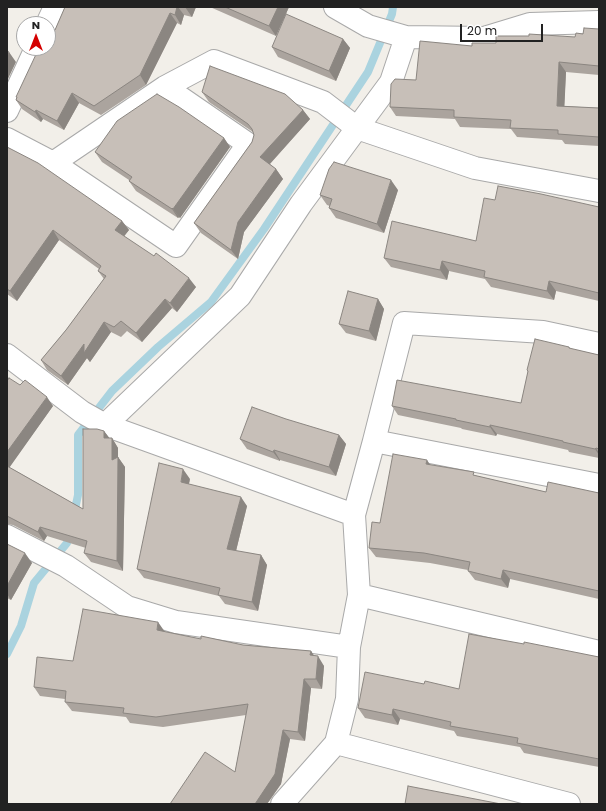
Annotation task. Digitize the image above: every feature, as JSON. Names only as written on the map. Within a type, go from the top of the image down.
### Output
[{"type":"street","points":[[335,7],[368,26],[406,37],[484,38],[530,24],[599,22]]},
{"type":"street","points":[[103,424],[240,296],[301,204],[391,82],[406,37]]},
{"type":"street","points":[[7,111],[32,56]]},
{"type":"street","points":[[53,163],[165,88],[214,61],[323,102],[357,128],[475,168],[599,191]]},
{"type":"street","points":[[7,139],[53,163],[176,246],[248,144],[165,88]]},
{"type":"street","points":[[282,804],[336,743],[347,700],[349,647],[359,594],[354,515],[404,323],[543,332],[599,344]]},
{"type":"street","points":[[7,355],[78,409],[103,424],[354,515]]},
{"type":"street","points":[[374,441],[599,485]]},
{"type":"street","points":[[7,536],[66,566],[127,608],[176,622],[349,647]]},
{"type":"street","points":[[359,594],[599,652]]},
{"type":"street","points":[[336,743],[569,804]]},
{"type":"building","points":[[65,7],[177,7],[175,15],[170,13],[140,75],[94,106],[72,93],[57,121],[36,110],[35,112],[16,100],[16,97],[35,56],[56,56],[56,28]]},
{"type":"building","points":[[225,7],[278,7],[269,26]]},
{"type":"building","points":[[286,14],[343,39],[329,71],[272,47]]},
{"type":"building","points":[[584,28],[599,29],[599,66],[559,62],[557,106],[599,108],[599,137],[558,134],[558,130],[510,128],[511,120],[454,117],[454,110],[390,107],[391,84],[395,79],[416,80],[420,41],[472,46],[472,43],[496,43],[496,36],[529,36],[529,34],[575,37],[576,33],[583,34]]},
{"type":"building","points":[[210,66],[285,94],[303,110],[260,157],[276,169],[238,222],[231,250],[194,223],[252,142],[254,135],[248,124],[202,92]]},
{"type":"building","points":[[157,94],[179,107],[224,138],[173,209],[129,181],[132,177],[95,152],[117,121]]},
{"type":"building","points":[[7,147],[38,163],[122,221],[115,230],[154,256],[156,253],[189,278],[170,303],[165,299],[136,333],[121,321],[114,327],[104,322],[84,353],[84,344],[61,376],[41,360],[66,330],[106,276],[98,271],[101,266],[53,230],[10,291],[7,289]]},
{"type":"building","points":[[334,162],[391,180],[377,224],[329,208],[332,199],[320,195],[329,169]]},
{"type":"building","points":[[498,186],[599,207],[599,293],[549,281],[547,291],[484,277],[485,271],[442,261],[440,270],[384,258],[392,221],[476,241],[484,198],[495,200]]},
{"type":"building","points":[[348,291],[378,299],[369,331],[339,324]]},
{"type":"building","points":[[535,339],[599,355],[599,449],[490,425],[490,427],[392,406],[397,380],[521,403]]},
{"type":"building","points":[[9,378],[20,385],[25,380],[47,397],[7,452],[7,381]]},
{"type":"building","points":[[252,407],[339,435],[329,467],[274,450],[273,452],[240,439]]},
{"type":"building","points":[[83,429],[97,429],[104,431],[104,438],[112,438],[112,460],[118,457],[117,561],[84,553],[87,541],[40,527],[38,532],[7,516],[7,466],[83,509]]},
{"type":"building","points":[[393,454],[427,460],[426,464],[474,472],[473,475],[546,492],[548,482],[599,493],[599,591],[503,570],[501,579],[468,571],[470,562],[424,553],[369,548],[372,522],[380,523]]},
{"type":"building","points":[[159,463],[183,469],[181,482],[241,497],[227,549],[261,555],[252,602],[218,595],[220,588],[137,569]]},
{"type":"building","points":[[7,544],[25,553],[7,586]]},
{"type":"building","points":[[83,609],[158,622],[157,630],[201,639],[201,636],[243,645],[311,651],[310,655],[318,656],[316,679],[304,679],[298,732],[283,730],[275,774],[255,804],[170,804],[205,752],[235,772],[248,704],[156,717],[123,713],[124,708],[65,702],[66,691],[34,687],[37,657],[73,661]]},
{"type":"building","points":[[469,634],[524,644],[524,642],[599,657],[599,759],[517,743],[518,738],[450,726],[451,722],[393,709],[392,715],[358,708],[365,672],[424,684],[425,681],[459,689]]},
{"type":"building","points":[[408,786],[501,804],[405,804]]},
{"type":"waterway","points":[[74,514],[78,495],[78,435],[112,391],[158,347],[211,302],[264,229],[368,72],[392,14],[393,7]]},
{"type":"waterway","points":[[7,654],[21,626],[34,583],[67,543],[70,532]]}]
